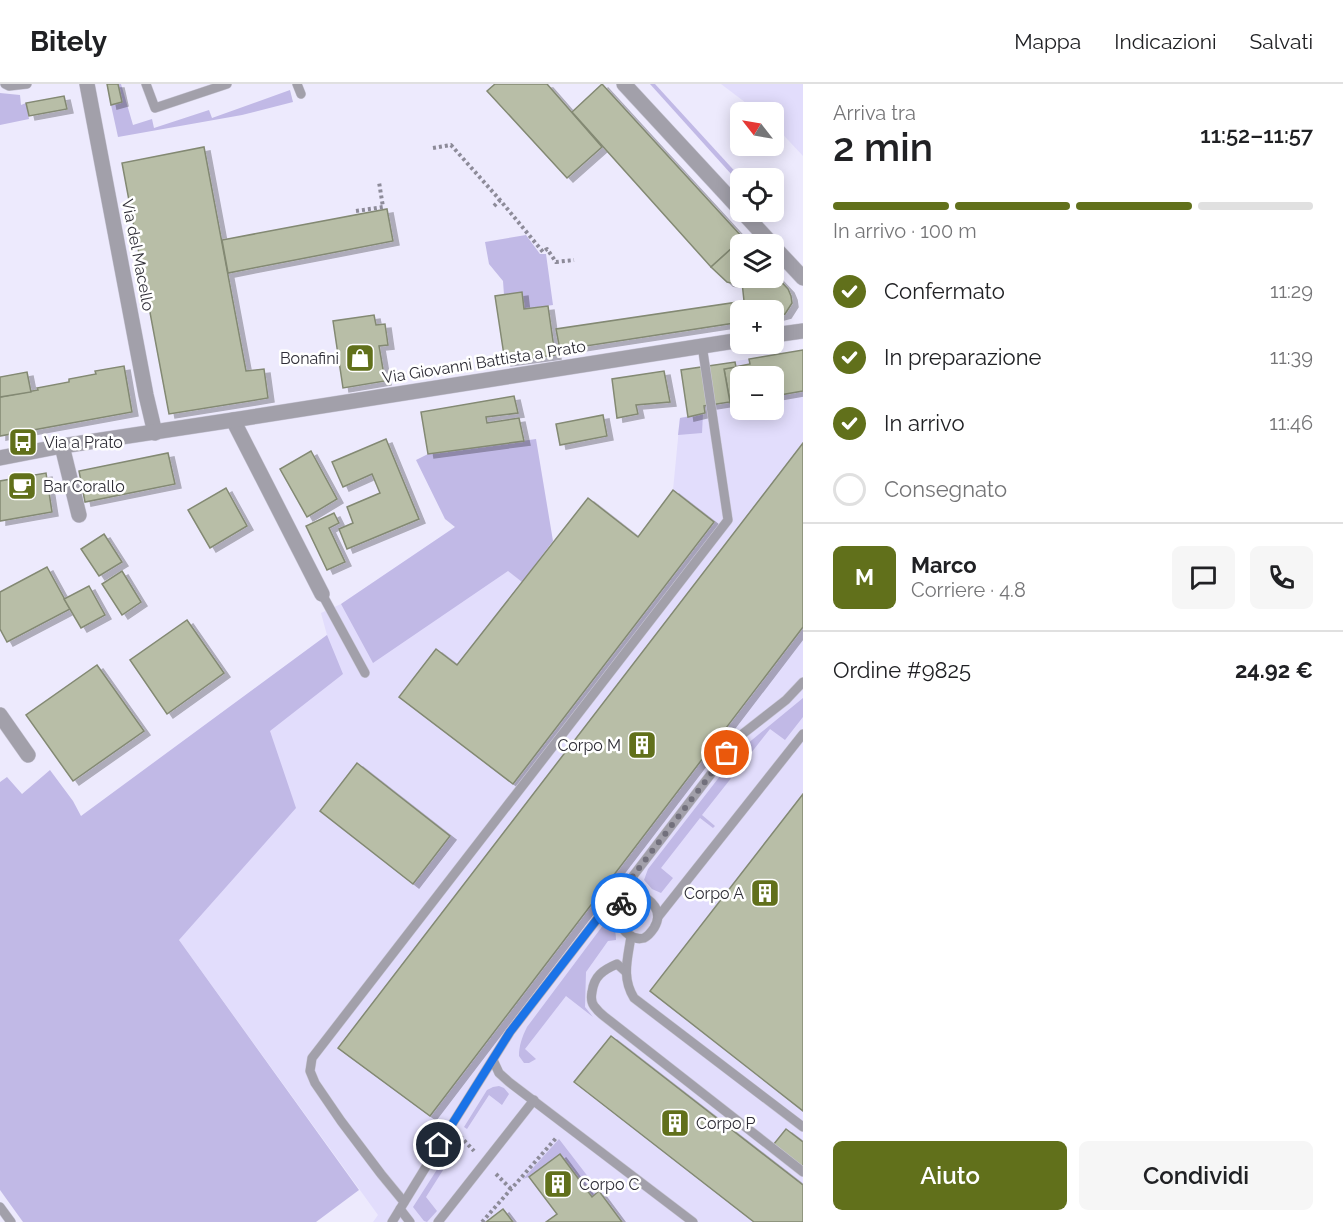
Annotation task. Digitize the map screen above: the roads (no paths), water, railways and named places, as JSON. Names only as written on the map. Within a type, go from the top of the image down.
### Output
[{"type":"street","name":"Via del Macello","points":[[87,84],[155,432]]},
{"type":"street","points":[[624,84],[762,234]]},
{"type":"street","points":[[784,258],[803,278]]},
{"type":"street","points":[[784,334],[803,331]]},
{"type":"street","name":"Via Giovanni Battista a Prato","points":[[0,458],[62,446],[730,341]]},
{"type":"street","points":[[233,420],[322,594]]},
{"type":"street","points":[[62,446],[79,515]]},
{"type":"street","points":[[0,715],[28,755]]},
{"type":"lane","points":[[5,84],[9,86],[27,84]]},
{"type":"lane","points":[[146,84],[155,108],[227,84]]},
{"type":"lane","points":[[297,84],[301,94]]},
{"type":"lane","points":[[410,1222],[381,1174],[315,1083],[310,1071],[312,1058],[728,520],[702,345]]},
{"type":"lane","points":[[322,594],[366,673]]},
{"type":"lane","points":[[630,896],[628,886],[633,876],[740,736],[786,700],[803,682]]},
{"type":"lane","points":[[658,917],[658,910],[649,899],[636,894],[624,899],[617,916],[622,929],[632,936],[644,938],[653,929],[658,917],[803,734]]},
{"type":"lane","points":[[392,1222],[510,1032],[598,918],[605,911],[618,910]]},
{"type":"lane","points":[[632,936],[626,972],[629,989],[634,998],[803,1127]]},
{"type":"lane","points":[[626,972],[617,964],[605,969],[597,977],[592,989],[591,1000],[594,1007],[803,1172]]},
{"type":"lane","points":[[493,1060],[499,1073],[693,1222]]},
{"type":"lane","points":[[438,1222],[534,1100]]},
{"type":"lane","points":[[0,1207],[10,1222]]},
{"type":"place","name":"Bonafini","points":[[360,358]]},
{"type":"place","name":"Via a Prato","points":[[23,442]]},
{"type":"place","name":"Bar Corallo","points":[[22,486]]},
{"type":"place","name":"Corpo M","points":[[642,745]]},
{"type":"place","name":"Corpo A","points":[[765,893]]},
{"type":"place","name":"Corpo P","points":[[675,1123]]},
{"type":"place","name":"Corpo C","points":[[558,1184]]}]
